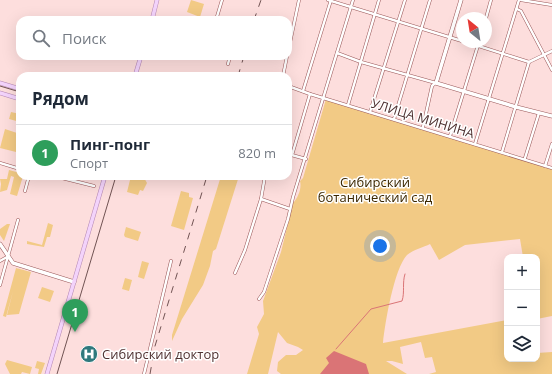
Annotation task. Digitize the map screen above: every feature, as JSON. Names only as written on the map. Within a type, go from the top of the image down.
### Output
[{"type":"main road","points":[[153,16],[157,0]]},
{"type":"main road","points":[[136,72],[140,60]]},
{"type":"main road","points":[[0,83],[16,88]]},
{"type":"main road","points":[[6,94],[8,86]]},
{"type":"main road","points":[[0,93],[16,97]]},
{"type":"main road","points":[[47,374],[104,180]]},
{"type":"street","points":[[217,16],[222,0]]},
{"type":"street","points":[[292,33],[299,0]]},
{"type":"street","points":[[303,91],[330,0],[351,8],[456,39]]},
{"type":"street","points":[[259,299],[264,292],[306,159],[353,0]]},
{"type":"street","points":[[348,105],[379,0]]},
{"type":"street","points":[[370,112],[405,0]]},
{"type":"street","points":[[394,118],[430,0]]},
{"type":"street","points":[[423,127],[432,86],[436,83],[461,0]]},
{"type":"street","points":[[488,12],[491,0]]},
{"type":"street","points":[[475,144],[520,0],[552,5]]},
{"type":"street","points":[[546,4],[547,0]]},
{"type":"street","points":[[517,9],[521,11],[552,70]]},
{"type":"street","points":[[450,136],[477,48]]},
{"type":"street","points":[[489,48],[529,62],[552,51]]},
{"type":"street","points":[[337,53],[361,62],[384,67],[463,92],[552,116]]},
{"type":"street","points":[[228,64],[229,60]]},
{"type":"street","points":[[284,72],[286,60]]},
{"type":"street","points":[[502,152],[529,62]]},
{"type":"street","name":"УЛИЦА МИНИНА","points":[[292,87],[525,158],[552,168]]},
{"type":"street","points":[[306,159],[292,155],[310,94]]},
{"type":"street","points":[[525,158],[539,113]]},
{"type":"street","points":[[546,166],[552,144]]},
{"type":"street","points":[[0,163],[16,168]]},
{"type":"street","points":[[25,191],[28,180]]},
{"type":"street","points":[[70,180],[94,186]]},
{"type":"street","points":[[235,273],[245,250],[261,199],[264,180]]},
{"type":"street","points":[[261,199],[290,209]]},
{"type":"street","points":[[0,285],[18,220]]},
{"type":"street","points":[[0,244],[8,257],[15,264],[74,282]]},
{"type":"street","points":[[0,261],[8,257]]},
{"type":"street","points":[[144,374],[171,261]]},
{"type":"green space","points":[[191,0],[204,4],[200,16],[187,12]]},
{"type":"green space","name":"Сибирский ботанический сад","points":[[326,99],[552,168],[552,316],[540,318],[540,254],[522,254],[520,239],[465,245],[439,260],[430,244],[409,253],[402,262],[394,284],[383,343],[504,321],[504,362],[540,362],[540,353],[552,352],[552,374],[429,374],[436,372],[432,357],[425,358],[421,342],[400,347],[403,364],[386,361],[407,374],[281,374],[277,371],[278,362],[286,355],[296,355],[303,350],[287,343],[278,332],[268,374],[247,374],[259,334],[257,327],[264,314],[263,301],[281,252],[293,203],[299,193],[300,181],[303,178]]},
{"type":"green space","points":[[11,112],[16,113],[16,121],[9,119]]},
{"type":"green space","points":[[5,129],[16,133],[16,152],[0,148]]},
{"type":"green space","points":[[9,170],[16,172],[16,180],[22,180],[17,196],[10,194],[14,177],[11,176],[7,190],[0,192],[0,179],[7,179]]},
{"type":"green space","points":[[130,180],[145,180],[147,183],[143,191],[140,190],[138,195],[127,192]]},
{"type":"green space","points":[[220,180],[238,180],[203,285],[182,319],[172,341],[172,335]]},
{"type":"green space","points":[[181,191],[189,193],[189,197],[193,198],[184,230],[171,226]]},
{"type":"green space","points":[[48,223],[53,225],[50,237],[47,237],[44,247],[27,244],[27,241],[42,245]]},
{"type":"green space","points":[[7,224],[10,224],[4,241],[0,235],[0,229]]},
{"type":"green space","points":[[126,227],[141,232],[138,241],[125,237]]},
{"type":"green space","points":[[142,261],[149,263],[144,279],[138,277]]},
{"type":"green space","points":[[16,268],[31,272],[19,314],[7,315],[13,291],[6,317],[3,316]]},
{"type":"green space","points":[[125,278],[132,280],[129,291],[122,289]]},
{"type":"green space","points":[[42,287],[54,291],[50,302],[38,298]]},
{"type":"green space","points":[[7,360],[32,367],[30,374],[22,372],[21,374],[10,374],[5,364]]},
{"type":"green space","points":[[37,361],[45,363],[41,374],[38,374],[39,369],[35,368]]},
{"type":"shaded area","points":[[334,351],[366,364],[369,374],[320,374],[329,363],[326,358]]},
{"type":"waterway","points":[[336,349],[371,309],[402,301],[405,274]]},
{"type":"tram line","points":[[0,86],[16,91]]},
{"type":"tram line","points":[[57,374],[115,180]]},
{"type":"railway","points":[[255,16],[261,0]]},
{"type":"railway","points":[[239,72],[243,60]]},
{"type":"railway","points":[[150,374],[155,346],[206,180]]},
{"type":"place","name":"Пинг-понг","points":[[75,332]]},
{"type":"place","name":"Сибирский доктор","points":[[89,354]]}]
